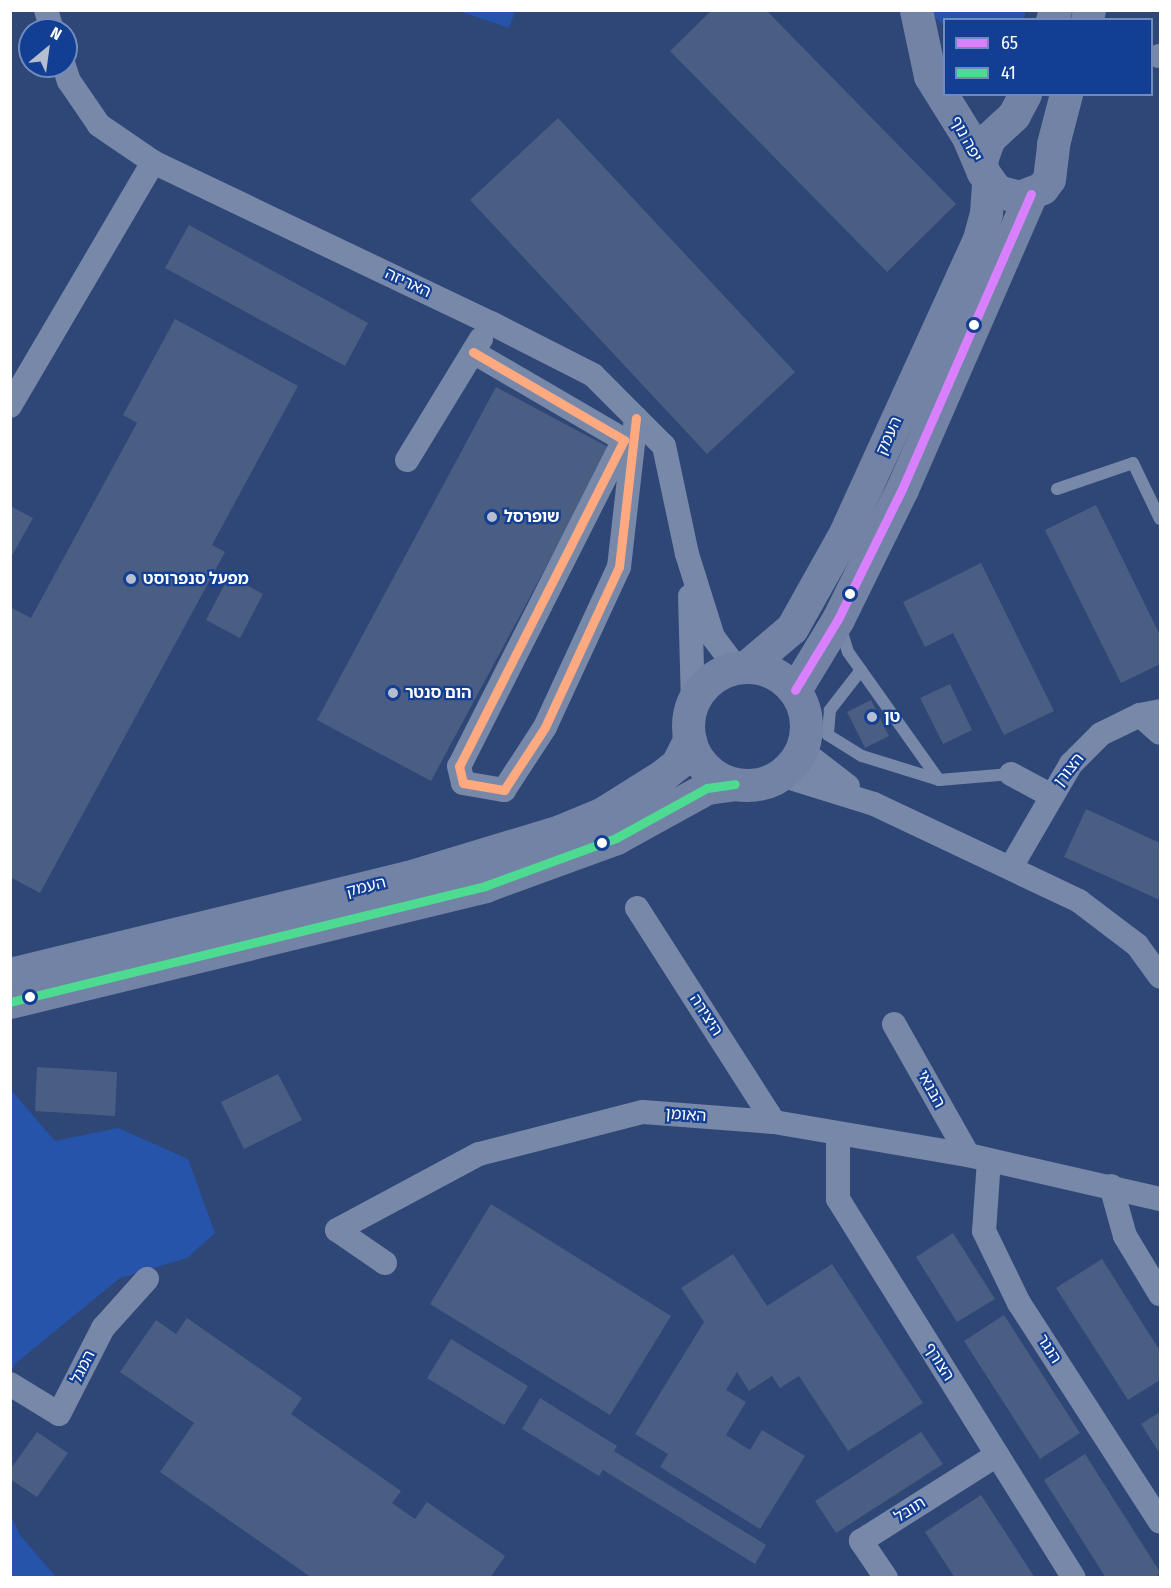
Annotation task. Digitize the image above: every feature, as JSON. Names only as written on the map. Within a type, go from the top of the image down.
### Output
[{"type":"main road","name":"יפה נוף","points":[[916,10],[940,88]]},
{"type":"main road","name":"יפה נוף","points":[[945,96],[968,137],[985,177]]},
{"type":"main road","name":"יפה נוף","points":[[947,96],[963,113],[985,124],[1002,126]]},
{"type":"main road","name":"העמק","points":[[741,667],[792,628],[845,533],[978,239],[987,206],[983,148],[1014,115],[1024,96]]},
{"type":"main road","name":"העמק","points":[[795,690],[838,619],[959,364],[1031,194],[1042,188],[1053,168],[1053,144],[1065,96]]},
{"type":"main road","points":[[985,177],[1008,196],[1031,194]]},
{"type":"main road","points":[[741,667],[773,673],[795,690],[806,720],[791,763],[767,782],[735,784],[717,777],[702,765],[690,740],[688,720],[693,702],[710,679],[741,667]]},
{"type":"main road","name":"העמק","points":[[10,974],[408,877],[560,831],[603,813],[662,776],[677,764],[690,740]]},
{"type":"main road","name":"העמק","points":[[10,1002],[485,886],[616,838],[707,788],[735,784]]},
{"type":"street","name":"האריזה","points":[[68,78],[99,125],[153,162],[491,322],[593,375],[664,446],[687,554],[713,637],[741,667]]},
{"type":"street","points":[[10,406],[153,162]]},
{"type":"street","points":[[407,460],[491,322]]},
{"type":"street","points":[[473,352],[624,440]]},
{"type":"street","points":[[636,418],[634,462],[619,567],[545,727],[504,790],[464,783],[459,766],[636,418]]},
{"type":"street","name":"האריזה","points":[[687,554],[693,702]]},
{"type":"street","points":[[1150,713],[1161,733]]},
{"type":"street","name":"הצורן","points":[[1011,867],[1050,795],[1071,764],[1101,735],[1150,713]]},
{"type":"street","points":[[791,763],[1079,901],[1137,945],[1161,977]]},
{"type":"street","points":[[1011,774],[1050,795]]},
{"type":"street","name":"היצירה","points":[[637,908],[774,1122]]},
{"type":"street","name":"הבנאי","points":[[894,1024],[979,1158]]},
{"type":"street","name":"האומן","points":[[385,1263],[337,1230],[479,1154],[643,1112],[774,1122],[838,1136],[979,1158],[1111,1186]]},
{"type":"street","name":"הצורף","points":[[838,1136],[838,1199],[1074,1578]]},
{"type":"street","name":"הנגר","points":[[979,1158],[984,1231],[1019,1303],[1161,1521]]},
{"type":"street","points":[[1111,1186],[1161,1185]]},
{"type":"street","points":[[1111,1186],[1161,1199]]},
{"type":"street","points":[[1111,1186],[1125,1236],[1161,1294]]},
{"type":"street","name":"המגל","points":[[10,1384],[59,1414],[103,1328],[147,1279]]},
{"type":"street","name":"תובל","points":[[886,1578],[861,1541],[997,1455]]},
{"type":"lane","points":[[1057,489],[1133,463],[1161,519]]},
{"type":"lane","points":[[838,619],[848,652],[939,780]]},
{"type":"lane","points":[[861,670],[830,710],[828,735],[862,756],[939,780],[1011,774]]},
{"type":"shaded area","points":[[515,10],[509,28],[459,11]]},
{"type":"shaded area","points":[[929,11],[1026,11],[1024,18],[943,18],[943,25]]},
{"type":"shaded area","points":[[11,1090],[55,1141],[118,1128],[188,1159],[215,1233],[187,1258],[120,1278],[16,1363],[11,1372]]},
{"type":"shaded area","points":[[10,1514],[20,1535],[56,1577],[11,1577]]},
{"type":"building","points":[[712,10],[766,10],[956,204],[887,272],[670,51]]},
{"type":"building","points":[[558,118],[795,372],[707,454],[470,200]]},
{"type":"building","points":[[189,225],[368,323],[345,366],[165,268]]},
{"type":"building","name":"מפעל סנפרוסט","points":[[175,319],[298,386],[212,545],[225,552],[40,893],[10,877],[10,607],[31,618],[137,423],[123,415]]},
{"type":"building","points":[[496,387],[610,448],[431,781],[317,720]]},
{"type":"building","points":[[1096,505],[1160,635],[1160,664],[1121,683],[1045,530]]},
{"type":"building","points":[[10,506],[33,518],[10,559]]},
{"type":"building","points":[[981,563],[1054,711],[1004,735],[953,633],[925,647],[903,602]]},
{"type":"building","points":[[229,576],[263,594],[240,638],[206,620]]},
{"type":"building","points":[[950,684],[972,730],[943,744],[920,698]]},
{"type":"building","points":[[871,700],[889,736],[865,748],[847,712]]},
{"type":"building","points":[[1086,809],[1160,843],[1160,900],[1064,857]]},
{"type":"building","points":[[37,1067],[117,1072],[115,1116],[35,1111]]},
{"type":"building","points":[[278,1074],[302,1120],[244,1149],[221,1102]]},
{"type":"building","points":[[491,1204],[671,1316],[610,1415],[430,1304]]},
{"type":"building","points":[[953,1233],[995,1299],[957,1322],[916,1257]]},
{"type":"building","points":[[733,1254],[767,1306],[832,1264],[923,1403],[848,1451],[799,1376],[780,1388],[772,1376],[749,1391],[737,1372],[726,1390],[746,1402],[726,1435],[750,1450],[762,1430],[805,1456],[760,1529],[660,1467],[668,1454],[635,1434],[704,1322],[681,1288]]},
{"type":"building","points":[[1102,1259],[1160,1351],[1160,1380],[1128,1400],[1056,1288]]},
{"type":"building","points":[[1004,1315],[1080,1433],[1040,1459],[964,1341]]},
{"type":"building","points":[[187,1318],[302,1398],[291,1414],[401,1491],[392,1503],[415,1519],[427,1502],[505,1556],[490,1578],[312,1578],[160,1472],[194,1423],[120,1372],[156,1320],[176,1334]]},
{"type":"building","points":[[451,1339],[528,1386],[504,1425],[427,1378]]},
{"type":"building","points":[[540,1398],[617,1446],[614,1451],[766,1545],[755,1564],[603,1470],[599,1476],[522,1429]]},
{"type":"building","points":[[1160,1412],[1160,1454],[1141,1424]]},
{"type":"building","points":[[37,1432],[68,1453],[37,1497],[10,1479],[10,1470]]},
{"type":"building","points":[[921,1432],[943,1464],[836,1533],[815,1501]]},
{"type":"building","points":[[1085,1454],[1160,1572],[1156,1578],[1106,1578],[1044,1480]]},
{"type":"building","points":[[981,1495],[1035,1578],[955,1578],[925,1532]]},
{"type":"transit line","name":"65","points":[[795,690],[838,619],[902,489],[1031,194]]},
{"type":"transit line","points":[[473,352],[624,440],[459,766],[463,783],[504,790],[545,727],[619,567],[636,418]]},
{"type":"transit line","name":"41","points":[[10,1002],[485,886],[616,838],[707,788],[735,784]]},
{"type":"place","name":"שופרסל","points":[[492,517]]},
{"type":"place","name":"מפעל סנפרוסט","points":[[131,579]]},
{"type":"place","name":"הום סנטר","points":[[393,693]]},
{"type":"place","name":"טן","points":[[872,717]]}]
